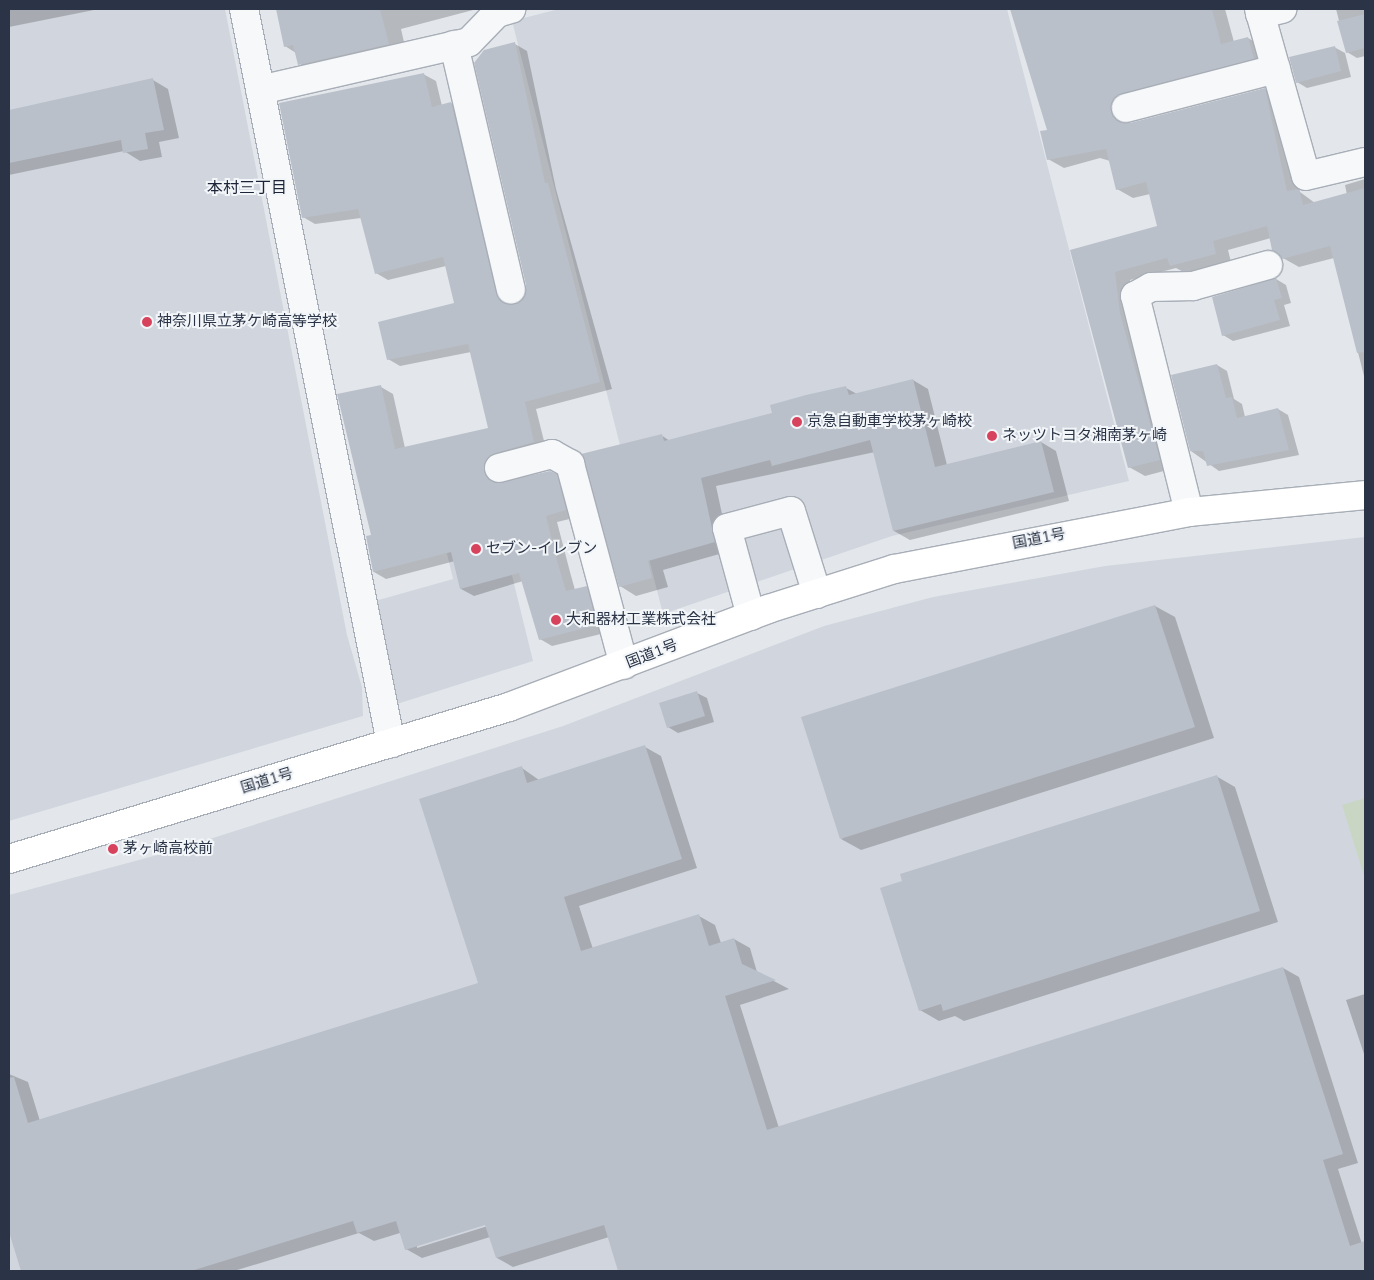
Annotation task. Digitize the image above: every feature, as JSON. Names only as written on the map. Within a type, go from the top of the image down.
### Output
[{"type":"highway","name":"国道1号","points":[[9,859],[391,743],[624,665],[751,616],[894,569],[1189,512],[1365,495]]},
{"type":"street","points":[[244,9],[391,743]]},
{"type":"street","points":[[260,90],[469,42],[497,13],[511,9]]},
{"type":"street","points":[[1267,11],[1276,69],[1306,176],[1365,162]]},
{"type":"street","points":[[454,45],[511,289]]},
{"type":"street","points":[[1126,108],[1276,69]]},
{"type":"street","points":[[1189,512],[1136,296],[1151,287],[1193,286],[1268,266]]},
{"type":"street","points":[[499,468],[552,454],[570,464],[624,665]]},
{"type":"street","points":[[751,616],[728,528],[791,510],[816,594]]},
{"type":"shaded area","name":"神奈川県立茅ケ崎高等学校","points":[[9,9],[225,9],[347,635],[362,687],[363,716],[9,821]]},
{"type":"shaded area","name":"京急自動車学校茅ヶ崎校","points":[[559,9],[1007,9],[1129,481],[892,536],[663,614],[512,21]]},
{"type":"shaded area","points":[[494,502],[533,661],[397,704],[375,601],[453,579],[438,516]]},
{"type":"shaded area","points":[[1365,537],[1365,1271],[9,1271],[9,895],[172,851],[563,726],[824,626],[933,597],[1105,566]]},
{"type":"green space","points":[[1365,798],[1365,879],[1342,805]]},
{"type":"building","points":[[276,9],[380,9],[389,44],[298,65],[293,45],[284,47]]},
{"type":"building","points":[[1010,9],[1212,9],[1221,44],[1248,37],[1254,59],[1122,93],[1111,103],[1111,112],[1121,123],[1130,123],[1265,88],[1287,191],[1299,189],[1303,205],[1365,188],[1365,352],[1357,353],[1330,246],[1282,259],[1272,250],[1267,226],[1213,241],[1216,254],[1170,266],[1167,258],[1115,272],[1120,313],[1160,460],[1128,468],[1070,250],[1157,226],[1146,182],[1116,190],[1106,149],[1047,160],[1040,131],[1047,130]]},
{"type":"building","points":[[1365,14],[1365,48],[1346,53],[1337,21]]},
{"type":"building","points":[[515,42],[545,183],[548,183],[600,382],[525,402],[534,442],[495,453],[484,464],[488,479],[495,483],[550,471],[557,474],[566,510],[546,516],[558,564],[566,591],[587,586],[597,625],[539,640],[519,573],[460,589],[451,552],[373,572],[366,536],[371,535],[337,394],[381,385],[395,449],[488,428],[468,344],[387,360],[378,322],[454,303],[443,257],[375,274],[358,209],[302,218],[279,103],[424,73],[432,107],[451,102],[496,293],[506,304],[515,304],[526,294],[526,285],[474,63],[484,50]]},
{"type":"building","points":[[1335,46],[1341,71],[1296,83],[1289,57]]},
{"type":"building","points":[[153,78],[164,130],[145,133],[148,149],[123,153],[121,140],[9,163],[9,110]]},
{"type":"building","points":[[1276,278],[1282,298],[1274,300],[1280,320],[1222,336],[1212,297]]},
{"type":"building","points":[[1217,364],[1226,398],[1232,397],[1237,418],[1278,408],[1289,450],[1207,466],[1203,451],[1190,451],[1171,375]]},
{"type":"building","points":[[913,379],[935,467],[1041,441],[1054,492],[893,531],[870,440],[772,466],[770,460],[701,478],[715,542],[648,561],[652,578],[619,587],[581,454],[662,434],[664,441],[772,413],[770,405],[806,395],[846,386],[849,395]]},
{"type":"building","points":[[1155,605],[1195,727],[840,839],[801,717]]},
{"type":"building","points":[[697,691],[705,716],[667,728],[659,703]]},
{"type":"building","points":[[645,745],[682,859],[564,897],[581,951],[699,914],[709,946],[734,938],[742,964],[776,980],[725,996],[767,1130],[1283,967],[1343,1154],[1323,1160],[1350,1246],[1365,1241],[1365,1271],[618,1271],[604,1225],[496,1258],[485,1225],[405,1250],[396,1221],[357,1233],[353,1221],[191,1271],[21,1271],[9,1232],[9,1078],[14,1077],[28,1123],[478,983],[419,799],[522,766],[527,783]]},
{"type":"building","points":[[1217,775],[1260,911],[943,1011],[941,1004],[919,1011],[880,888],[902,881],[900,874]]},
{"type":"place","name":"神奈川県立茅ケ崎高等学校","points":[[147,322]]},
{"type":"place","name":"京急自動車学校茅ヶ崎校","points":[[797,422]]},
{"type":"place","name":"ネッツトヨタ湘南茅ヶ崎","points":[[992,436]]},
{"type":"place","name":"セブン-イレブン","points":[[476,549]]},
{"type":"place","name":"大和器材工業株式会社","points":[[556,620]]},
{"type":"place","name":"茅ヶ崎高校前","points":[[113,849]]},
{"type":"district","name":"本村三丁目","points":[[247,188]]}]
